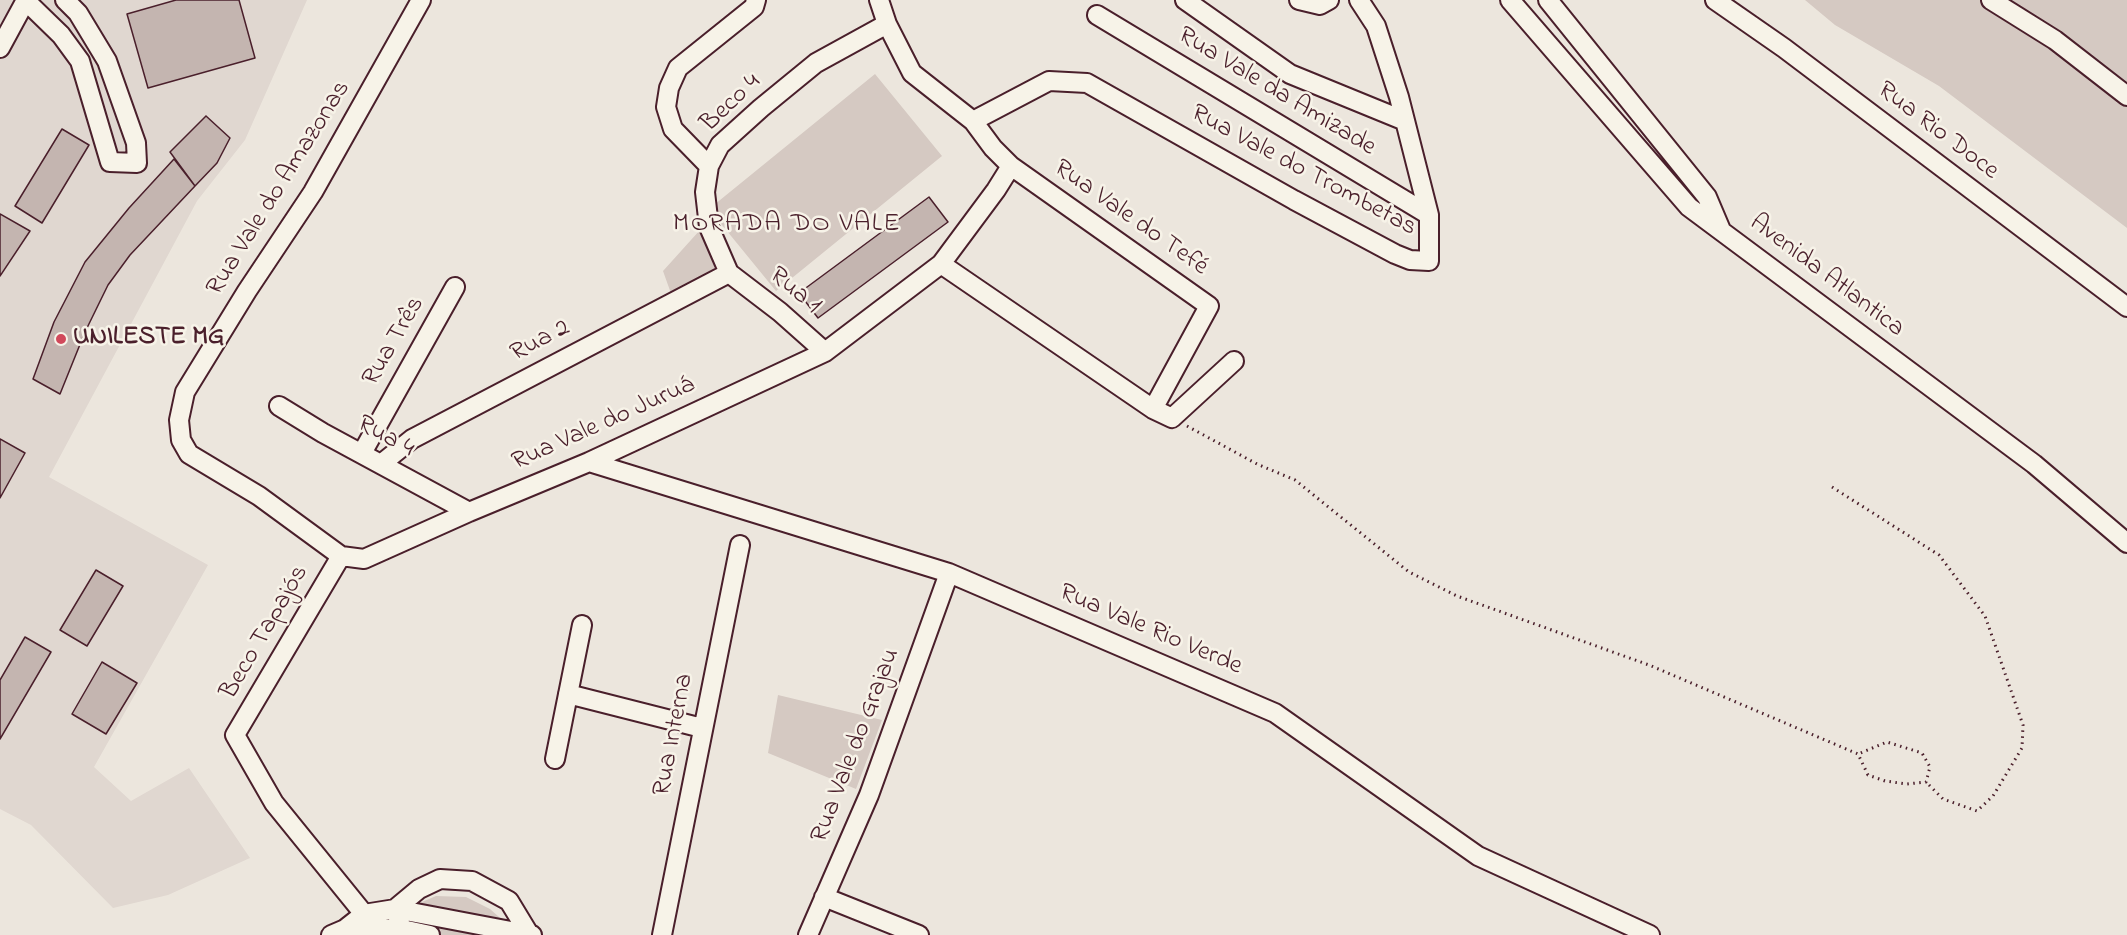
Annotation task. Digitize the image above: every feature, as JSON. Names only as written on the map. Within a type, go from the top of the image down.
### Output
[{"type":"street","points":[[0,48],[26,0],[61,35],[80,61],[110,162],[137,163],[136,143],[107,61],[78,13],[65,0]]},
{"type":"street","name":"Rua Vale do Amazonas","points":[[341,556],[259,496],[189,454],[181,440],[179,420],[185,392],[247,291],[313,192],[421,0]]},
{"type":"street","points":[[709,166],[673,129],[666,107],[669,88],[678,68],[754,7],[756,0]]},
{"type":"street","name":"Rua Vale do Tefé","points":[[879,0],[887,24],[912,73],[973,120],[993,148],[1011,166],[1209,306],[1153,409]]},
{"type":"street","points":[[1185,0],[1290,74],[1405,121]]},
{"type":"street","points":[[1299,0],[1320,5],[1329,0]]},
{"type":"street","name":"Rua Vale do Trombetas","points":[[973,120],[1049,81],[1088,83],[1294,200],[1410,260],[1429,261],[1429,215],[1405,121],[1376,26],[1359,0]]},
{"type":"street","points":[[1510,0],[1689,207],[1721,231]]},
{"type":"street","name":"Avenida Atlantica","points":[[1548,0],[1707,197],[1721,231],[2034,464],[2127,543]]},
{"type":"street","name":"Rua Rio Doce","points":[[1715,0],[1784,48],[2127,307]]},
{"type":"street","points":[[1991,0],[2055,40],[2127,96]]},
{"type":"street","name":"Rua Vale da Amizade","points":[[1097,15],[1429,215]]},
{"type":"street","name":"Beco 4","points":[[729,273],[709,227],[705,192],[709,166],[720,145],[816,63],[887,24]]},
{"type":"street","name":"Rua Vale do Juruá","points":[[341,556],[364,559],[589,462],[825,352],[941,264],[1011,166]]},
{"type":"street","points":[[941,264],[1153,409],[1172,418],[1234,361]]},
{"type":"street","name":"Rua 1","points":[[729,273],[780,312],[825,352]]},
{"type":"street","name":"Rua 2","points":[[381,464],[412,439],[729,273]]},
{"type":"street","name":"Rua Três","points":[[362,453],[456,288]]},
{"type":"street","name":"Rua 4","points":[[279,406],[323,433],[469,512]]},
{"type":"street","name":"Rua Vale Rio Verde","points":[[589,462],[950,573],[1275,713],[1478,856],[1650,935]]},
{"type":"street","name":"Rua Interna","points":[[662,935],[740,545]]},
{"type":"street","name":"Beco Tapajós","points":[[341,556],[235,735],[273,803],[366,920]]},
{"type":"street","name":"Rua Vale do Grajau","points":[[808,935],[869,795],[950,573]]},
{"type":"street","points":[[555,759],[582,625]]},
{"type":"street","points":[[568,694],[702,728]]},
{"type":"street","points":[[338,932],[395,909],[419,889],[440,879],[472,881],[509,901],[531,935]]},
{"type":"street","points":[[824,897],[920,935]]},
{"type":"street","points":[[395,909],[404,932]]},
{"type":"street","points":[[395,909],[531,935]]},
{"type":"street","points":[[366,920],[404,932],[430,935]]},
{"type":"path","points":[[1172,418],[1257,464],[1295,480],[1409,572],[1457,596],[1649,665],[1858,754],[1868,775],[1885,781],[1907,784],[1926,782]]},
{"type":"path","points":[[1832,487],[1939,555],[1985,616],[2022,725],[2022,748],[1993,796],[1977,811],[1942,799],[1926,782]]},
{"type":"path","points":[[1858,754],[1887,742],[1922,753],[1930,767],[1926,782]]},
{"type":"shaded area","name":"UNILESTE MG","points":[[0,0],[307,0],[245,140],[197,201],[49,477],[208,565],[94,767],[131,801],[189,768],[250,858],[168,895],[113,908],[31,825],[0,809]]},
{"type":"shaded area","points":[[1805,0],[2127,0],[2127,228],[1939,86],[1835,25]]},
{"type":"shaded area","points":[[875,74],[942,156],[776,291],[709,209]]},
{"type":"shaded area","points":[[700,230],[716,262],[710,278],[673,299],[663,271]]},
{"type":"shaded area","points":[[778,695],[882,720],[856,789],[768,753]]},
{"type":"shaded area","points":[[436,896],[466,897],[490,909],[508,925],[512,935],[428,935],[408,917],[415,905]]},
{"type":"building","points":[[176,0],[239,0],[255,58],[148,88],[127,14]]},
{"type":"building","points":[[206,116],[230,138],[217,163],[195,186],[170,152]]},
{"type":"building","points":[[62,129],[89,145],[42,223],[15,206]]},
{"type":"building","points":[[174,159],[195,186],[130,255],[108,285],[85,332],[60,394],[33,379],[54,322],[85,262],[129,208]]},
{"type":"building","points":[[929,197],[948,222],[818,318],[799,293]]},
{"type":"building","points":[[0,214],[30,231],[0,276]]},
{"type":"building","points":[[0,439],[25,453],[0,498]]},
{"type":"building","points":[[96,570],[123,586],[87,646],[60,630]]},
{"type":"building","points":[[25,637],[51,652],[0,739],[0,680]]},
{"type":"building","points":[[102,662],[137,683],[106,734],[72,714]]},
{"type":"place","name":"UNILESTE MG","points":[[61,339]]},
{"type":"district","name":"MORADA DO VALE","points":[[787,226]]}]
